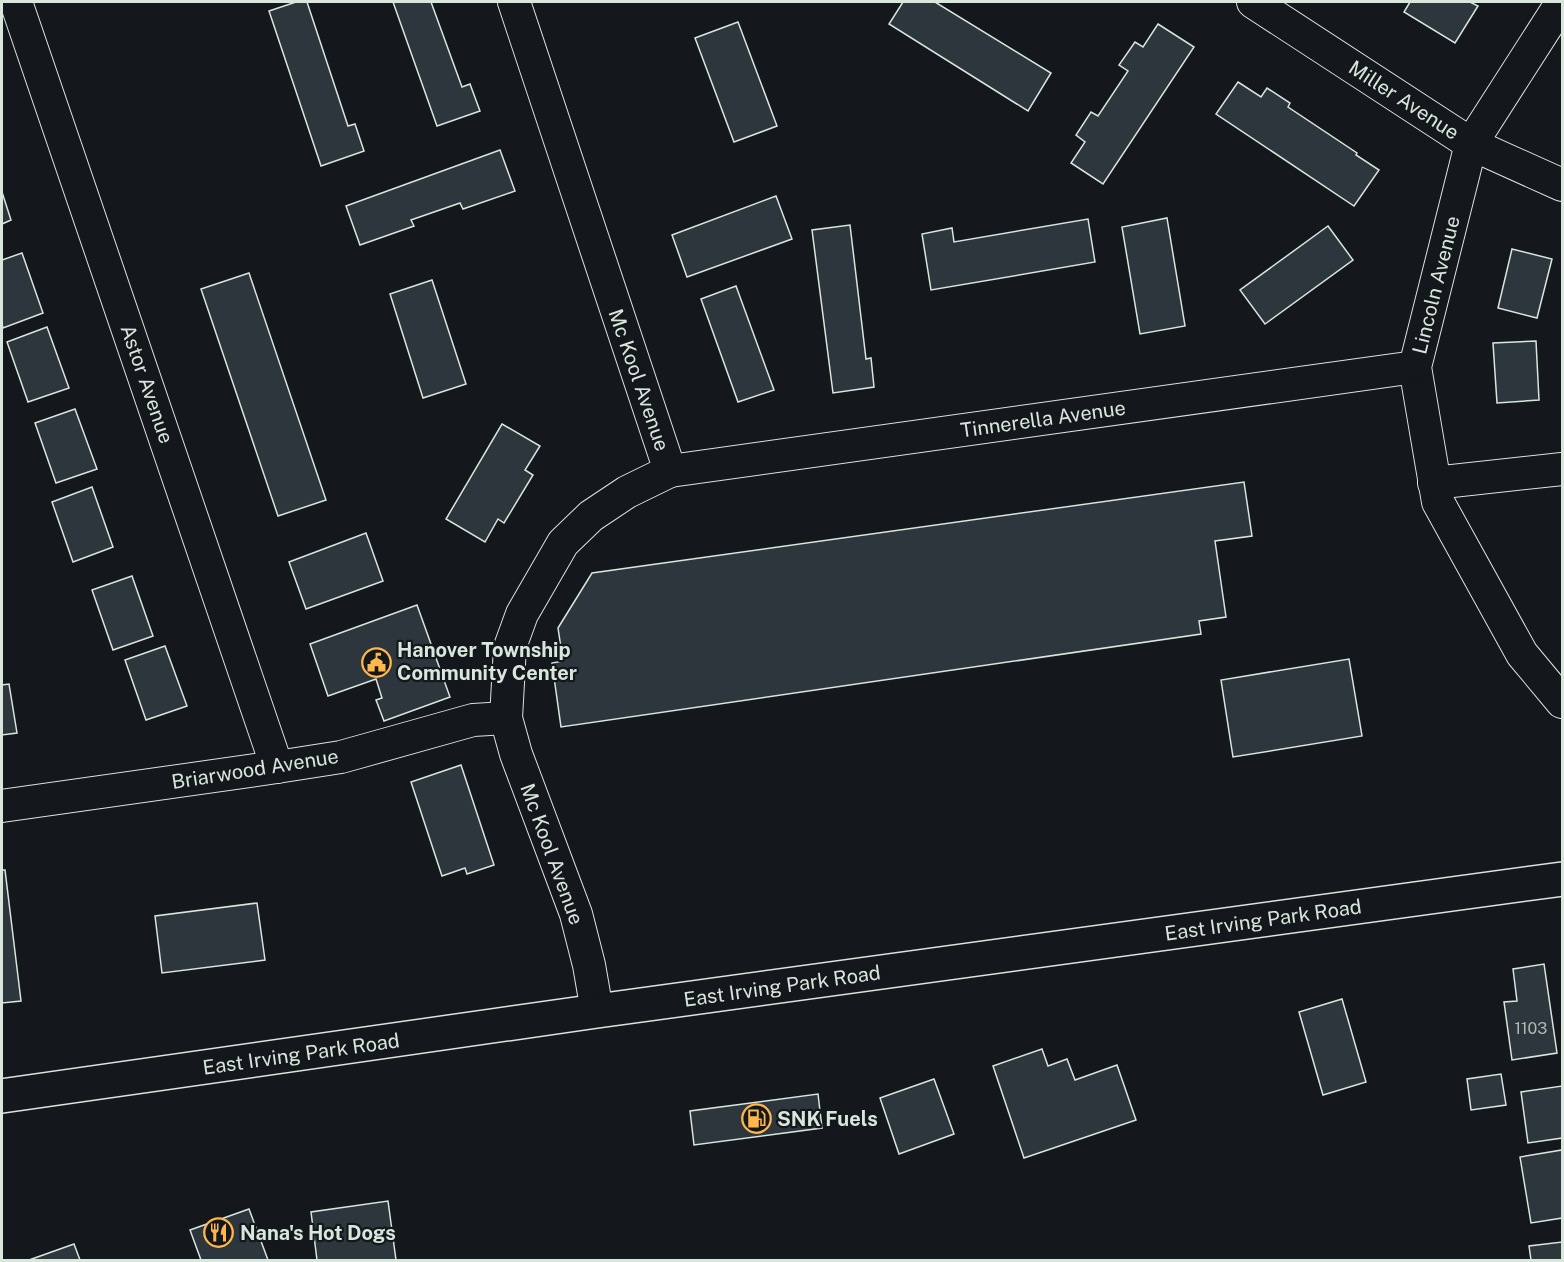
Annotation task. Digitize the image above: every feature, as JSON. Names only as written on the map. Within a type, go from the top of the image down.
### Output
[{"type":"main road","name":"East Irving Park Road","points":[[2,1096],[597,1011],[1563,879]]},
{"type":"street","name":"Astor Avenue","points":[[16,2],[277,767]]},
{"type":"street","name":"Mc Kool Avenue","points":[[514,2],[670,471],[627,492],[591,516],[563,543],[522,614],[510,647],[506,718],[516,754],[576,914],[589,965],[597,1011]]},
{"type":"street","name":"Miller Avenue","points":[[1253,2],[1471,144],[1563,185]]},
{"type":"street","name":"Lincoln Avenue","points":[[1562,2],[1471,144],[1415,367],[1438,502],[1522,654],[1563,702]]},
{"type":"street","name":"Tinnerella Avenue","points":[[670,471],[1415,367]]},
{"type":"street","points":[[1434,483],[1563,469]]},
{"type":"street","name":"Briarwood Avenue","points":[[2,806],[340,757],[473,720],[506,718]]},
{"type":"building","points":[[296,2],[307,2],[348,126],[355,124],[364,151],[321,166],[269,11]]},
{"type":"building","points":[[393,2],[431,2],[462,87],[470,84],[480,111],[437,126]]},
{"type":"building","points":[[903,2],[935,2],[1051,73],[1028,111],[889,24]]},
{"type":"building","points":[[1410,2],[1470,2],[1478,6],[1455,43],[1404,12]]},
{"type":"building","points":[[738,22],[777,126],[734,142],[695,38]]},
{"type":"building","points":[[1158,24],[1194,47],[1103,184],[1071,163],[1085,142],[1076,135],[1091,112],[1098,116],[1128,71],[1119,65],[1135,42],[1143,47]]},
{"type":"building","points":[[1238,82],[1261,97],[1267,88],[1290,103],[1288,107],[1379,170],[1354,206],[1216,114]]},
{"type":"building","points":[[500,150],[515,191],[463,209],[460,203],[411,220],[414,226],[360,245],[346,206]]},
{"type":"building","points":[[2,192],[11,220],[2,224]]},
{"type":"building","points":[[776,196],[792,239],[687,277],[672,235]]},
{"type":"building","points":[[1167,218],[1185,326],[1140,334],[1122,227]]},
{"type":"building","points":[[1088,219],[1095,262],[931,290],[922,234],[952,228],[954,242]]},
{"type":"building","points":[[850,225],[866,359],[871,358],[874,387],[833,393],[812,230]]},
{"type":"building","points":[[1328,226],[1353,260],[1265,324],[1240,290]]},
{"type":"building","points":[[1512,249],[1552,259],[1537,318],[1498,308]]},
{"type":"building","points":[[22,253],[43,313],[3,328],[2,260]]},
{"type":"building","points":[[249,273],[326,500],[278,516],[201,289]]},
{"type":"building","points":[[432,280],[466,384],[423,398],[390,294]]},
{"type":"building","points":[[736,286],[774,390],[738,402],[701,299]]},
{"type":"building","points":[[47,327],[69,388],[28,402],[7,342]]},
{"type":"building","points":[[1536,341],[1539,400],[1497,403],[1493,343]]},
{"type":"building","points":[[75,409],[97,469],[56,483],[35,423]]},
{"type":"building","points":[[502,424],[540,446],[525,470],[533,475],[504,523],[498,519],[485,542],[446,519]]},
{"type":"building","points":[[1244,482],[1252,536],[1215,541],[1226,617],[1199,621],[1201,634],[561,727],[552,663],[563,661],[558,628],[592,573]]},
{"type":"building","points":[[92,487],[113,547],[73,562],[52,502]]},
{"type":"building","points":[[366,533],[383,581],[306,609],[289,562]]},
{"type":"building","points":[[132,576],[153,636],[113,650],[92,590]]},
{"type":"building","name":"Hanover Township Community Center","points":[[417,605],[450,697],[384,721],[376,700],[382,698],[376,679],[328,696],[310,644]]},
{"type":"building","points":[[165,646],[187,706],[146,720],[125,660]]},
{"type":"building","points":[[1349,659],[1362,736],[1233,757],[1221,680]]},
{"type":"building","points":[[9,684],[17,733],[2,735],[2,685]]},
{"type":"building","points":[[461,765],[494,865],[467,874],[465,868],[442,876],[411,782]]},
{"type":"building","points":[[2,870],[5,870],[21,1001],[2,1003]]},
{"type":"building","points":[[257,903],[265,960],[162,973],[155,916]]},
{"type":"building","points":[[1544,964],[1557,1053],[1512,1060],[1504,1002],[1517,1001],[1513,969]]},
{"type":"building","points":[[1342,999],[1366,1082],[1323,1095],[1299,1012]]},
{"type":"building","points":[[1042,1049],[1048,1066],[1067,1059],[1075,1080],[1117,1065],[1136,1120],[1024,1158],[993,1066]]},
{"type":"building","points":[[1501,1074],[1506,1105],[1471,1110],[1467,1079]]},
{"type":"building","points":[[934,1079],[954,1134],[899,1154],[880,1098]]},
{"type":"building","points":[[1562,1086],[1562,1138],[1528,1143],[1521,1092]]},
{"type":"building","name":"SNK Fuels","points":[[818,1094],[822,1128],[694,1145],[690,1111]]},
{"type":"building","points":[[1562,1150],[1562,1218],[1531,1223],[1520,1157]]},
{"type":"building","points":[[388,1201],[396,1260],[317,1260],[311,1212]]},
{"type":"building","points":[[249,1209],[268,1260],[201,1260],[190,1230]]},
{"type":"building","points":[[1562,1242],[1562,1260],[1531,1260],[1529,1246]]},
{"type":"building","points":[[74,1244],[80,1260],[29,1260]]},
{"type":"place","name":"Hanover Township Community Center","points":[[376,662]]},
{"type":"place","name":"SNK Fuels","points":[[756,1119]]},
{"type":"place","name":"Nana's Hot Dogs","points":[[219,1233]]}]
